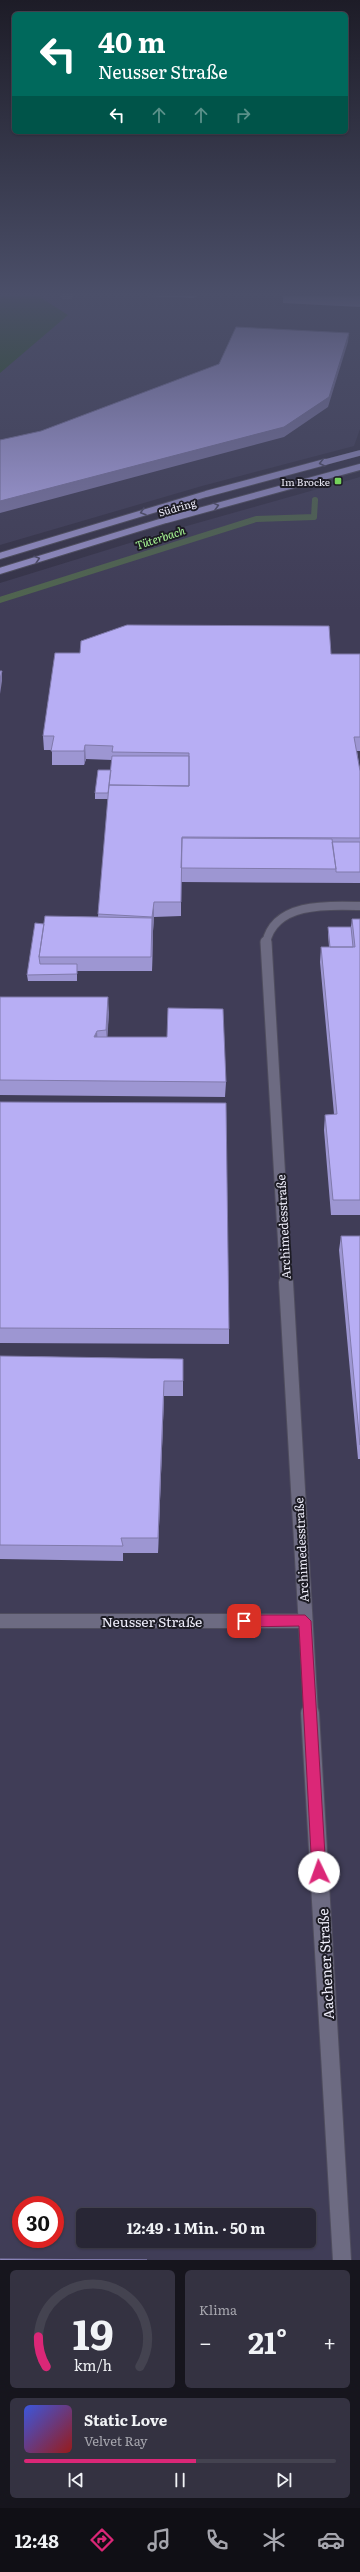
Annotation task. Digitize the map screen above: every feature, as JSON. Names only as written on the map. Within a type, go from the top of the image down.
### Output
[{"type":"main road","name":"Südring","points":[[0,556],[206,494],[360,454]]},
{"type":"main road","name":"Südring","points":[[0,571],[166,520],[360,467]]},
{"type":"street","name":"Archimedesstraße","points":[[305,1621],[266,941],[274,925],[295,911],[316,906],[360,906]]},
{"type":"street","name":"Neusser Straße","points":[[0,1621],[305,1621]]},
{"type":"street","name":"Aachener Straße","points":[[305,1621],[342,2260]]},
{"type":"shaded area","points":[[0,401],[360,401],[360,429],[354,446],[202,486],[0,545]]},
{"type":"shaded area","points":[[360,477],[360,2260],[0,2260],[0,583],[162,533]]},
{"type":"building","points":[[119,401],[322,401],[284,427],[0,501],[0,440],[41,431]]},
{"type":"building","points":[[127,625],[329,626],[331,654],[360,654],[360,737],[354,737],[360,771],[360,838],[182,837],[181,902],[154,902],[152,917],[98,914],[109,785],[189,786],[189,753],[112,752],[113,746],[85,745],[84,751],[51,751],[54,736],[43,736],[55,653],[80,653],[81,641]]},
{"type":"building","points":[[112,756],[189,756],[189,786],[109,785]]},
{"type":"building","points":[[98,770],[111,770],[108,793],[95,793]]},
{"type":"building","points":[[182,838],[332,839],[336,869],[181,868]]},
{"type":"building","points":[[332,842],[360,842],[360,872],[336,872]]},
{"type":"building","points":[[45,916],[152,918],[151,957],[39,957]]},
{"type":"building","points":[[352,919],[360,919],[360,1200],[333,1200],[325,1115],[337,1114],[321,947],[355,947]]},
{"type":"building","points":[[35,923],[44,924],[39,957],[40,964],[77,964],[77,974],[27,975]]},
{"type":"building","points":[[328,927],[351,927],[353,947],[330,947]]},
{"type":"building","points":[[0,997],[108,997],[106,1030],[97,1031],[94,1037],[167,1037],[168,1008],[223,1009],[226,1082],[0,1080]]},
{"type":"building","points":[[0,1102],[226,1103],[229,1329],[0,1328]]},
{"type":"building","points":[[341,1236],[360,1236],[360,1445]]},
{"type":"building","points":[[0,1356],[183,1359],[183,1381],[164,1381],[158,1538],[121,1538],[123,1546],[0,1545]]},
{"type":"building","points":[[0,2259],[147,2260],[0,2260]]},
{"type":"waterway","name":"Tüterbach","points":[[0,600],[256,519],[314,517],[315,500]]},
{"type":"place","name":"Im Brocke","points":[[338,481]]},
{"type":"route","points":[[244,1621],[305,1621],[319,1872]]}]
